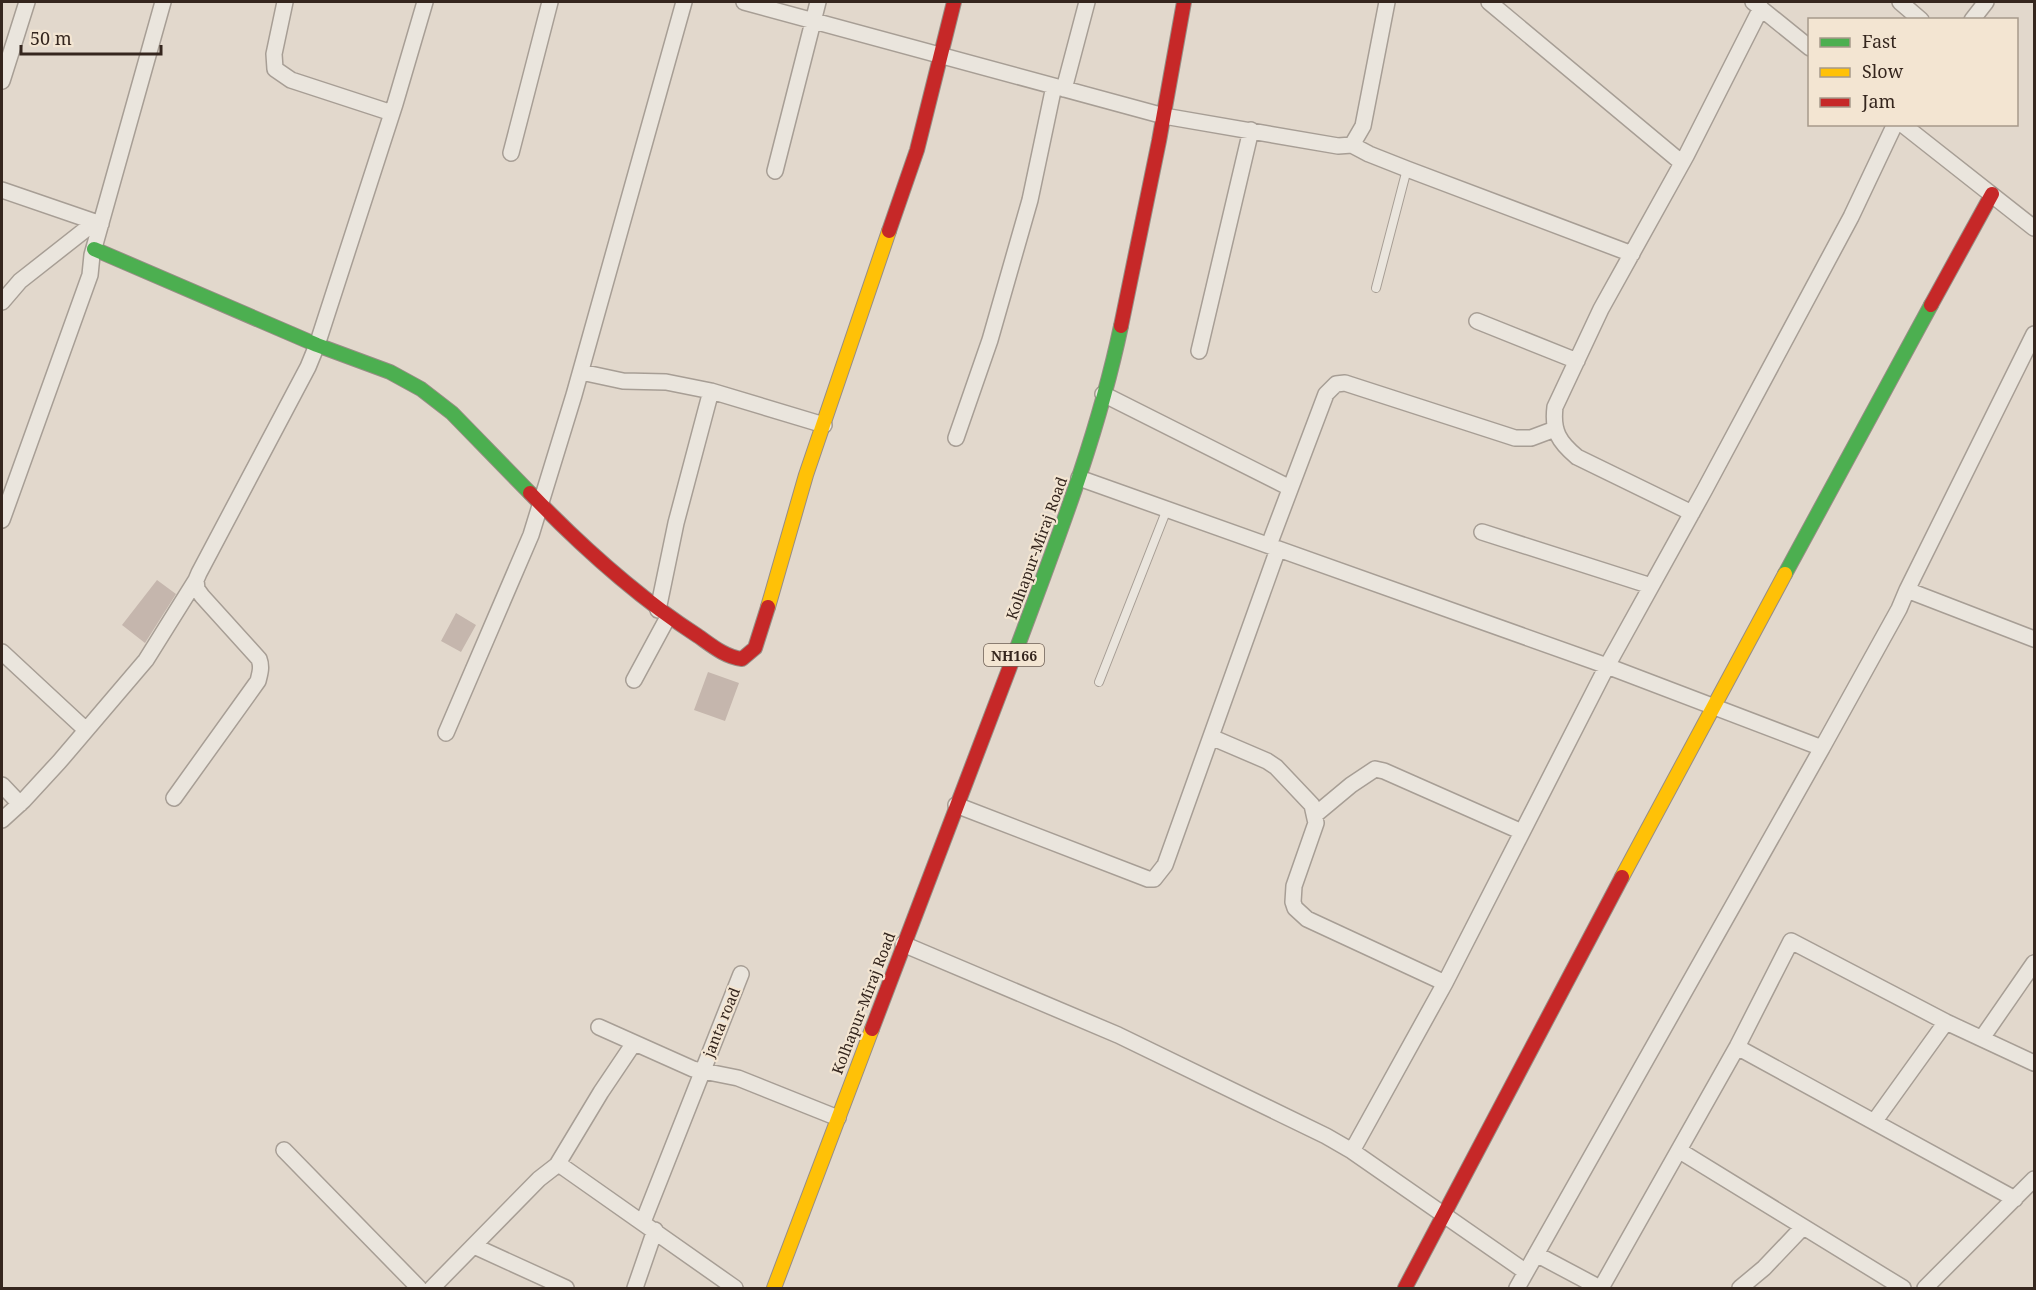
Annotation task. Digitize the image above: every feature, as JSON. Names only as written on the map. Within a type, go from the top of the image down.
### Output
[{"type":"main road","points":[[94,249],[317,345],[390,372],[421,389],[452,413],[570,535],[663,613],[724,653],[742,659],[755,648],[759,639],[806,475],[917,150],[954,2]]},
{"type":"main road","name":"Kolhapur-Miraj Road","points":[[774,1288],[1079,478],[1114,358],[1164,116],[1184,2]]},
{"type":"main road","points":[[1405,1288],[1713,706],[1992,194]]},
{"type":"street","points":[[2,81],[27,2]]},
{"type":"street","points":[[2,520],[90,275],[98,223],[163,2]]},
{"type":"street","points":[[285,2],[274,54],[275,69],[291,80],[392,113]]},
{"type":"street","points":[[2,820],[20,804],[146,660],[196,580],[308,367],[392,113],[425,2]]},
{"type":"street","points":[[511,153],[550,2]]},
{"type":"street","points":[[446,733],[531,535],[541,506],[581,372],[684,2]]},
{"type":"street","points":[[744,2],[1164,116],[1338,146],[1352,145],[1407,169],[1632,254]]},
{"type":"street","points":[[775,171],[818,2]]},
{"type":"street","points":[[956,438],[990,340],[1059,87],[1087,2]]},
{"type":"street","points":[[1352,145],[1363,126],[1387,2]]},
{"type":"street","points":[[1489,2],[1682,163]]},
{"type":"street","points":[[1900,2],[1919,18]]},
{"type":"street","points":[[1974,18],[1986,2]]},
{"type":"street","points":[[1692,513],[1577,457],[1566,448],[1556,429],[1553,421],[1555,407],[1601,309],[1682,163],[1757,5],[1808,47]]},
{"type":"street","points":[[1352,1151],[1445,983],[1607,666],[1851,218],[1894,126]]},
{"type":"street","points":[[1905,126],[2034,228]]},
{"type":"street","points":[[1199,351],[1251,130]]},
{"type":"street","points":[[2,190],[98,223]]},
{"type":"street","points":[[2,302],[34,268],[98,223]]},
{"type":"street","points":[[1477,321],[1577,361]]},
{"type":"street","points":[[1516,1288],[1822,748],[1907,590],[2034,334]]},
{"type":"street","points":[[581,372],[623,381],[666,382],[711,391],[824,425]]},
{"type":"street","points":[[956,805],[1148,879],[1154,879],[1165,865],[1211,737],[1290,488],[1326,394],[1336,384],[1345,383],[1515,438],[1531,438],[1556,429]]},
{"type":"street","points":[[634,680],[663,613],[676,524],[711,391]]},
{"type":"street","points":[[1103,394],[1290,488]]},
{"type":"street","points":[[1079,478],[1607,666],[1822,748]]},
{"type":"street","points":[[1482,532],[1651,586]]},
{"type":"street","points":[[174,798],[258,681],[261,665],[259,659],[202,596],[197,589],[196,580]]},
{"type":"street","points":[[1907,590],[2034,639]]},
{"type":"street","points":[[2,652],[86,730]]},
{"type":"street","points":[[1211,737],[1257,756],[1276,767],[1312,805],[1316,823],[1294,886],[1295,908],[1307,920],[1445,983]]},
{"type":"street","points":[[1315,815],[1351,785],[1375,769],[1522,832]]},
{"type":"street","points":[[2,784],[20,804]]},
{"type":"street","points":[[1536,1254],[1600,1288],[1680,1151],[1791,941],[1946,1022],[2034,1063]]},
{"type":"street","points":[[903,944],[1118,1035],[1326,1136],[1352,1151],[1526,1272]]},
{"type":"street","points":[[1982,1038],[2034,963]]},
{"type":"street","name":"janta road","points":[[635,1288],[649,1226],[702,1071],[741,974]]},
{"type":"street","points":[[1874,1122],[1946,1022]]},
{"type":"street","points":[[599,1027],[693,1069],[738,1078],[838,1118]]},
{"type":"street","points":[[432,1288],[539,1179],[557,1165],[634,1043]]},
{"type":"street","points":[[1737,1047],[2015,1199]]},
{"type":"street","points":[[284,1150],[419,1288]]},
{"type":"street","points":[[1680,1151],[1903,1288]]},
{"type":"street","points":[[557,1165],[649,1226],[735,1288]]},
{"type":"street","points":[[1924,1288],[2034,1179]]},
{"type":"street","points":[[1740,1288],[1764,1268],[1803,1227]]},
{"type":"street","points":[[474,1246],[566,1288]]},
{"type":"lane","points":[[1376,288],[1407,169]]},
{"type":"lane","points":[[1099,682],[1167,509]]},
{"type":"building","points":[[157,580],[176,594],[145,643],[122,625]]},
{"type":"building","points":[[456,613],[476,625],[461,652],[441,641]]},
{"type":"building","points":[[708,672],[739,683],[725,721],[694,710]]},
{"type":"traffic: fast","points":[[94,249],[317,345],[390,372],[421,389],[452,413],[530,493]]},
{"type":"traffic: fast","points":[[1785,574],[1931,305]]},
{"type":"traffic: fast","points":[[1014,656],[1087,452],[1121,326]]},
{"type":"traffic: slow","points":[[768,607],[806,475],[889,231]]},
{"type":"traffic: slow","points":[[1622,877],[1785,574]]},
{"type":"traffic: slow","points":[[774,1288],[872,1029]]},
{"type":"traffic: jam","points":[[889,231],[917,150],[954,2]]},
{"type":"traffic: jam","points":[[1121,326],[1159,141],[1184,2]]},
{"type":"traffic: jam","points":[[1931,305],[1992,194]]},
{"type":"traffic: jam","points":[[530,493],[589,551],[631,587],[675,621],[724,653],[742,659],[755,648],[768,607]]},
{"type":"traffic: jam","points":[[872,1029],[1014,656]]},
{"type":"traffic: jam","points":[[1405,1288],[1622,877]]}]
